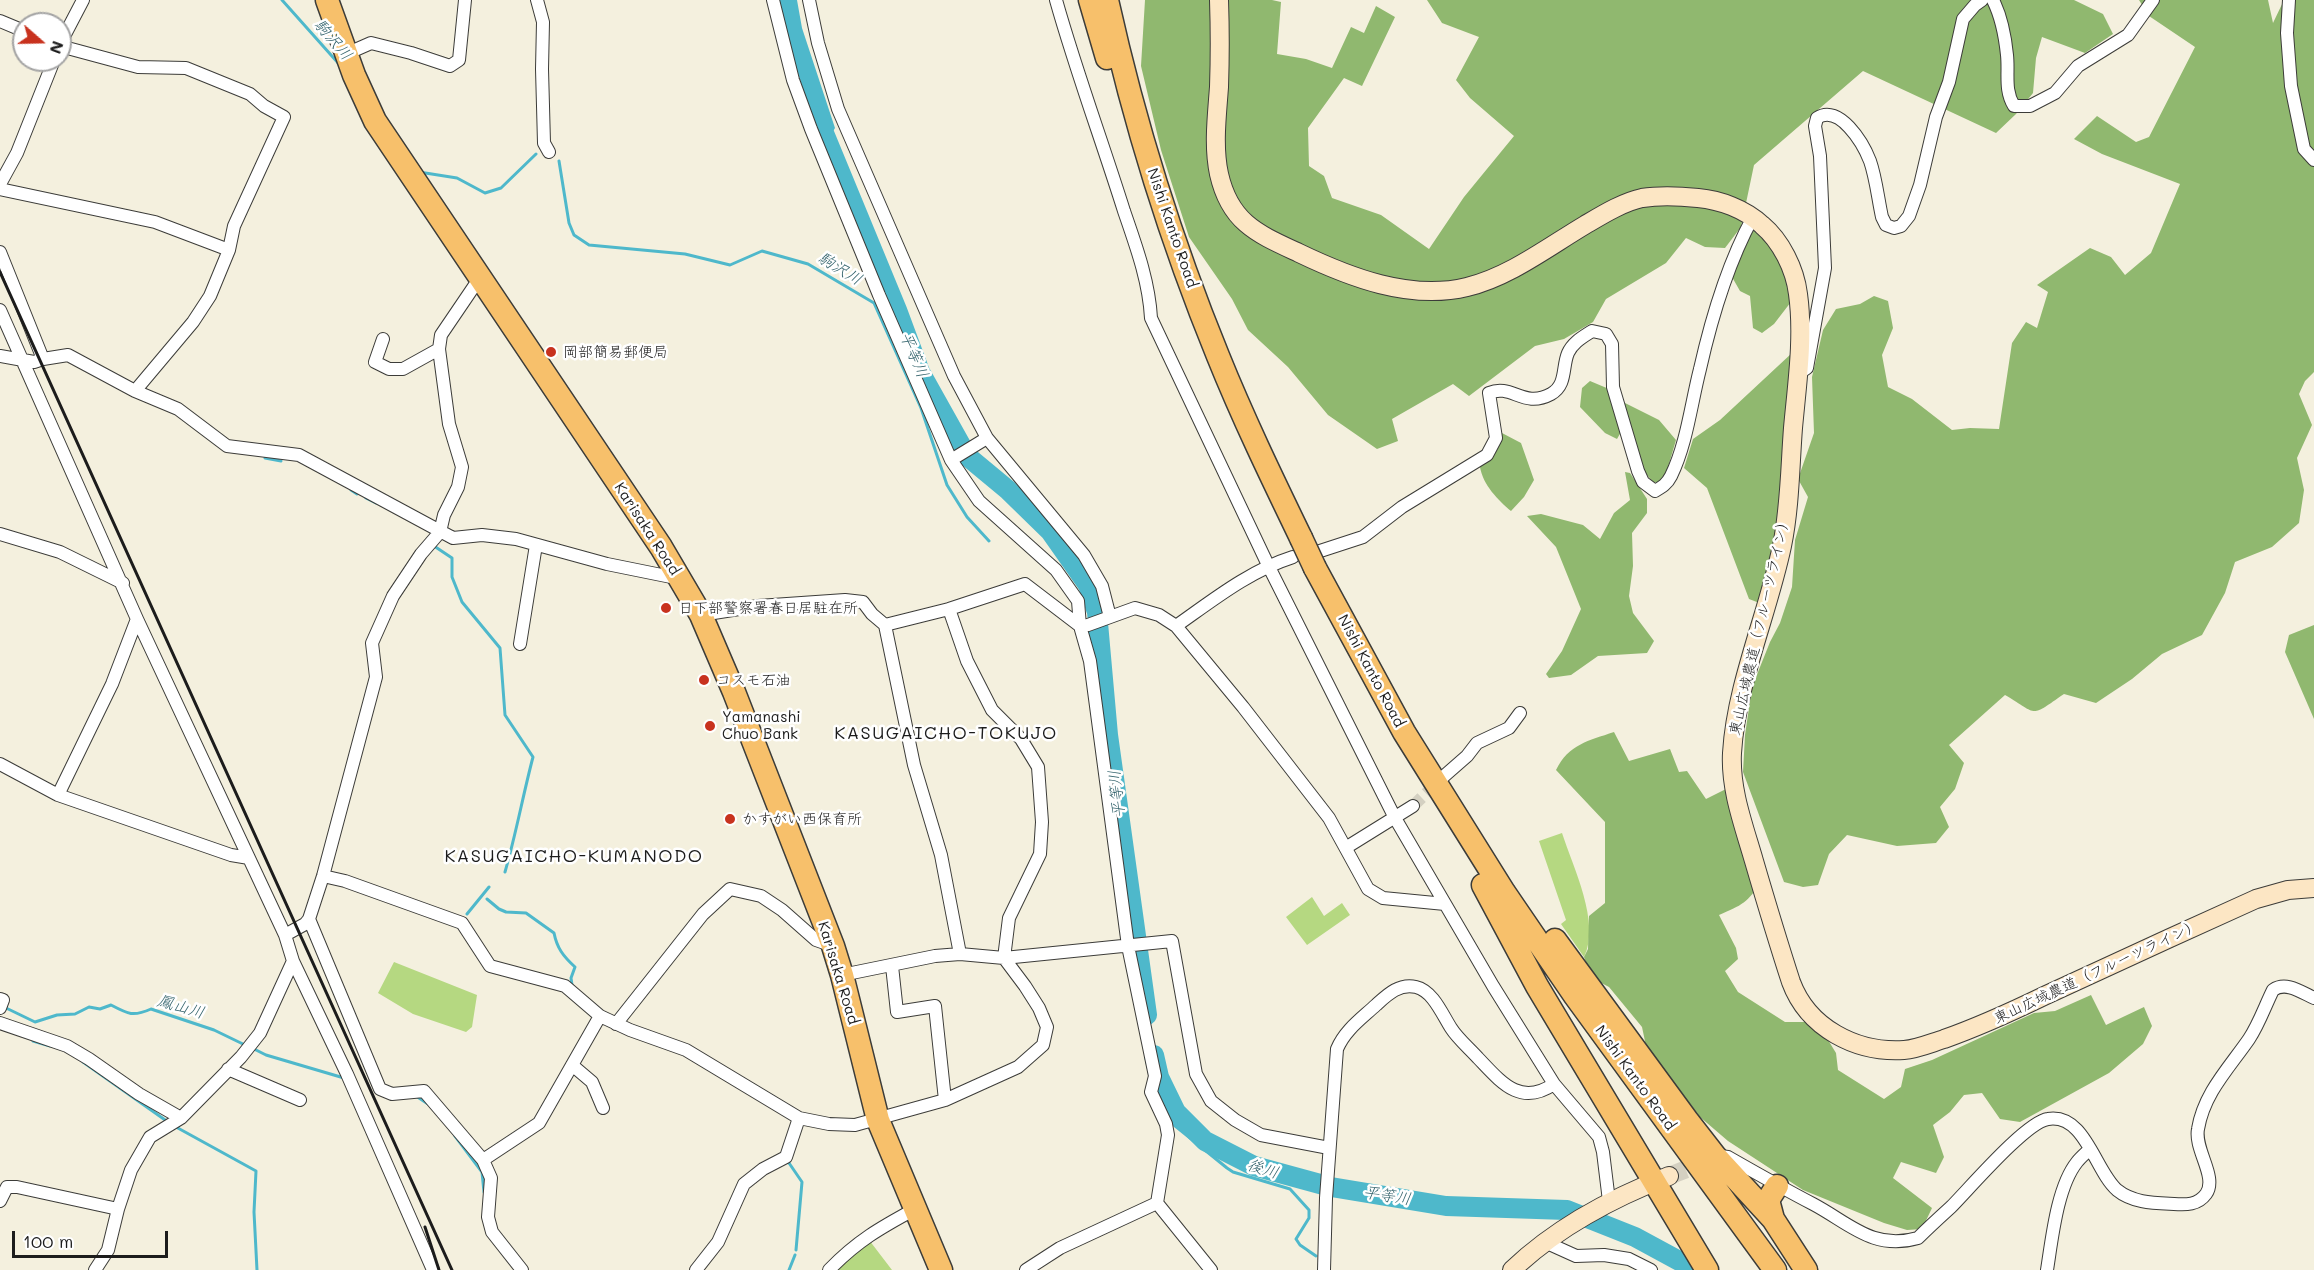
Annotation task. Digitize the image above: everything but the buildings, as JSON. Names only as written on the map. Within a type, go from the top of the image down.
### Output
[{"type":"highway","name":"Karisaka Road","points":[[327,0],[346,54],[375,122],[681,579],[701,615],[734,692],[832,946],[842,975],[878,1120],[941,1270]]},
{"type":"highway","points":[[1090,0],[1096,27],[1145,171],[1178,251]]},
{"type":"highway","name":"Nishi Kanto Road","points":[[1107,0],[1149,164],[1178,251],[1236,399],[1307,554],[1404,732],[1441,784],[1504,892],[1575,996],[1775,1270]]},
{"type":"highway","points":[[1120,0],[1132,102]]},
{"type":"highway","points":[[1404,732],[1426,784],[1537,986],[1662,1179],[1685,1237],[1707,1270]]},
{"type":"highway","points":[[1441,784],[1712,1158],[1773,1219],[1806,1270]]},
{"type":"highway","points":[[1773,1219],[1768,1200],[1777,1186]]},
{"type":"street","points":[[72,22],[83,0]]},
{"type":"street","points":[[346,54],[371,43],[450,66],[459,60],[465,0]]},
{"type":"street","points":[[537,0],[543,22],[544,143],[549,152]]},
{"type":"street","points":[[773,0],[794,80],[811,129],[879,296],[951,460],[979,501],[1056,570],[1078,601],[1090,661],[1128,946],[1155,1076],[1151,1092],[1166,1124],[1168,1135],[1157,1203],[1211,1270]]},
{"type":"street","points":[[809,0],[818,43],[838,110],[954,376],[987,438],[1084,555],[1102,586],[1110,617]]},
{"type":"street","points":[[1056,0],[1069,47],[1101,136],[1149,288],[1151,318],[1268,565],[1395,818],[1554,1084],[1599,1137],[1609,1201]]},
{"type":"street","name":"東山広域農道（フルーツライン）","points":[[1219,0],[1216,148],[1219,176],[1233,208],[1251,229],[1268,240],[1307,257],[1390,287],[1412,291],[1438,291],[1465,288],[1493,278],[1604,214],[1640,198],[1674,195],[1712,199],[1753,217],[1773,236],[1792,267],[1798,291],[1800,320],[1791,483],[1782,546],[1746,680],[1735,729],[1732,763],[1739,809],[1783,957],[1795,993],[1814,1019],[1846,1040],[1872,1049],[1906,1050],[1927,1045],[1979,1026],[2256,899],[2288,890],[2314,888]]},
{"type":"street","points":[[1798,374],[1808,368],[1825,268],[1820,156],[1815,126],[1817,118],[1823,114],[1829,114],[1841,119],[1864,147],[1870,162],[1882,217],[1886,225],[1894,228],[1901,226],[1909,216],[1920,185],[1935,117],[1949,82],[1963,20],[1982,0]]},
{"type":"street","points":[[1994,0],[2002,16],[2007,57],[2008,95],[2014,106],[2030,106],[2055,93],[2078,66],[2128,35],[2153,0]]},
{"type":"street","points":[[2289,0],[2287,33],[2290,86],[2304,149],[2314,160]]},
{"type":"street","points":[[72,48],[138,67],[186,68],[250,94],[264,106],[284,117],[234,226],[229,250],[210,296],[194,322],[135,391]]},
{"type":"street","points":[[0,184],[17,153],[49,72]]},
{"type":"street","points":[[0,189],[155,222],[229,250]]},
{"type":"street","points":[[1176,626],[1224,592],[1268,565],[1363,537],[1401,507],[1487,455],[1496,438],[1489,393],[1502,390],[1530,400],[1551,394],[1564,377],[1568,353],[1575,342],[1592,332],[1606,334],[1612,344],[1613,387],[1643,482],[1655,491],[1664,487],[1671,476],[1684,438],[1700,367],[1736,248],[1753,217]]},
{"type":"street","points":[[0,252],[43,358]]},
{"type":"street","points":[[285,935],[307,922],[323,876],[376,677],[372,643],[393,596],[421,554],[440,532],[444,515],[458,487],[462,467],[450,424],[439,349],[441,335],[479,279]]},
{"type":"street","points":[[0,310],[137,619],[285,935],[293,961],[433,1270]]},
{"type":"street","points":[[383,339],[375,362],[389,369],[403,369],[439,349]]},
{"type":"street","points":[[0,356],[34,362],[43,358],[68,355],[135,391],[178,409],[227,446],[299,455],[453,538],[482,535],[516,539],[607,564],[681,579]]},
{"type":"street","points":[[951,460],[987,438]]},
{"type":"street","points":[[0,534],[60,552],[123,583]]},
{"type":"street","points":[[520,644],[536,545]]},
{"type":"street","points":[[885,625],[949,609],[1025,584],[1084,625]]},
{"type":"street","points":[[701,615],[758,606],[845,600],[863,602],[885,625],[914,765],[941,855],[960,954]]},
{"type":"street","points":[[1084,625],[1136,608],[1159,615],[1176,626],[1243,707],[1329,818],[1368,889],[1383,898],[1445,904]]},
{"type":"street","points":[[323,876],[365,888],[462,923],[490,966],[565,986],[600,1016],[686,1050],[798,1118],[829,1124],[855,1125],[945,1100],[1018,1067],[1043,1045],[1047,1026],[1039,1008],[1004,958],[1009,918],[1041,854],[1042,822],[1038,767],[1022,739],[992,710],[967,661],[949,609]]},
{"type":"street","points":[[58,795],[112,684],[137,619]]},
{"type":"street","points":[[1441,784],[1477,743],[1509,728],[1520,713]]},
{"type":"street","points":[[0,765],[58,795],[231,855],[249,858]]},
{"type":"street","points":[[1347,848],[1413,806]]},
{"type":"street","points":[[616,1024],[703,914],[730,889],[761,896],[782,910],[816,939],[832,946]]},
{"type":"street","points":[[307,922],[380,1089],[392,1094],[424,1091],[483,1160],[490,1178],[488,1217],[492,1232],[522,1270]]},
{"type":"street","points":[[842,975],[935,956],[960,954],[1004,958],[1172,941],[1196,1074],[1211,1101],[1235,1120],[1261,1135],[1329,1153]]},
{"type":"street","points":[[95,1270],[108,1250],[131,1170],[150,1137],[182,1118],[260,1033],[293,961]]},
{"type":"street","points":[[892,966],[897,1012],[935,1006],[945,1100]]},
{"type":"street","points":[[1712,1158],[1728,1157],[1815,1205],[1855,1231],[1890,1242],[1903,1242],[1918,1238],[2016,1140],[2042,1121],[2058,1119],[2073,1126],[2117,1190],[2129,1197],[2150,1203],[2186,1205],[2196,1203],[2208,1191],[2210,1182],[2196,1139],[2200,1117],[2212,1088],[2250,1037],[2272,990],[2278,986],[2285,986],[2314,998]]},
{"type":"street","points":[[1324,1270],[1326,1194],[1337,1049],[1342,1036],[1392,990],[1416,987],[1425,992],[1433,1000],[1452,1030],[1508,1088],[1526,1094],[1537,1093],[1554,1084]]},
{"type":"street","points":[[483,1160],[539,1123],[600,1016]]},
{"type":"street","points":[[0,1023],[67,1046],[139,1094],[182,1118]]},
{"type":"street","points":[[572,1065],[592,1082],[603,1108]]},
{"type":"street","points":[[228,1069],[300,1100]]},
{"type":"street","points":[[696,1270],[718,1242],[744,1184],[763,1169],[786,1157],[798,1118]]},
{"type":"street","points":[[2048,1270],[2055,1225],[2065,1186],[2077,1162],[2090,1149]]},
{"type":"street","points":[[1512,1270],[1545,1242],[1609,1201],[1662,1179]]},
{"type":"street","points":[[0,1201],[7,1187],[17,1187],[118,1209]]},
{"type":"street","points":[[1026,1270],[1060,1248],[1157,1203]]},
{"type":"street","points":[[829,1270],[870,1233],[915,1209]]},
{"type":"street","points":[[1545,1242],[1576,1256],[1604,1255],[1629,1259],[1651,1270]]},
{"type":"green space","points":[[1145,0],[1272,0],[1281,2],[1277,54],[1306,59],[1332,68],[1351,27],[1364,33],[1376,6],[1395,17],[1362,86],[1344,78],[1308,128],[1309,166],[1324,176],[1332,198],[1381,215],[1429,249],[1464,197],[1514,136],[1470,98],[1456,80],[1479,37],[1442,23],[1427,0],[2074,0],[2103,14],[2113,34],[2085,53],[2042,37],[2036,58],[2033,93],[1996,133],[1863,71],[1754,165],[1741,227],[1725,248],[1705,247],[1686,238],[1666,263],[1606,299],[1593,322],[1564,339],[1535,346],[1469,396],[1453,384],[1392,419],[1398,441],[1377,449],[1328,415],[1288,367],[1248,330],[1232,299],[1189,237],[1161,150],[1141,66]]},
{"type":"green space","points":[[2139,0],[2268,0],[2273,23],[2284,0],[2314,0],[2314,372],[2305,381],[2299,394],[2312,425],[2297,458],[2304,490],[2299,523],[2272,547],[2235,562],[2225,593],[2202,635],[2162,654],[2132,679],[2096,703],[2064,694],[2045,707],[2034,711],[2005,695],[1949,745],[1964,763],[1955,789],[1940,807],[1949,827],[1936,843],[1897,846],[1847,835],[1829,854],[1818,885],[1803,887],[1784,882],[1743,772],[1745,735],[1752,687],[1780,623],[1792,587],[1795,540],[1808,497],[1798,479],[1814,433],[1812,377],[1823,330],[1836,309],[1860,304],[1874,296],[1888,301],[1893,328],[1882,355],[1888,387],[1912,399],[1952,430],[1999,429],[2012,343],[2026,322],[2037,328],[2048,292],[2037,285],[2090,248],[2111,257],[2125,275],[2151,253],[2180,184],[2102,154],[2074,139],[2097,116],[2136,142],[2149,137],[2195,47],[2149,16]]},
{"type":"green space","points":[[1754,228],[1769,243],[1780,259],[1794,298],[1774,324],[1762,333],[1753,328],[1750,296],[1740,291],[1732,277],[1738,251]]},
{"type":"green space","points":[[1792,353],[1783,503],[1762,604],[1749,599],[1707,488],[1684,468],[1693,439],[1720,420]]},
{"type":"green space","points":[[1590,381],[1609,389],[1621,432],[1617,439],[1605,433],[1580,407],[1582,388]]},
{"type":"green space","points":[[1623,402],[1659,420],[1676,440],[1666,474],[1659,483],[1653,482],[1641,465]]},
{"type":"green space","points":[[1502,433],[1521,443],[1534,480],[1524,497],[1511,511],[1488,486],[1480,467],[1495,453]]},
{"type":"green space","points":[[1625,472],[1630,473],[1647,499],[1647,513],[1632,533],[1633,566],[1629,596],[1633,613],[1654,641],[1647,653],[1598,656],[1571,675],[1549,678],[1546,674],[1562,651],[1581,609],[1556,547],[1527,516],[1541,514],[1583,525],[1600,539],[1614,513],[1630,500]]},
{"type":"green space","points":[[2314,625],[2314,719],[2285,652],[2289,635]]},
{"type":"green space","points":[[1614,732],[1629,761],[1670,749],[1679,772],[1687,771],[1706,799],[1726,789],[1761,881],[1744,903],[1719,915],[1736,948],[1738,959],[1725,971],[1738,992],[1785,1022],[1817,1022],[1836,1053],[1838,1070],[1884,1099],[1901,1087],[1905,1069],[1932,1060],[2034,1013],[2055,1011],[2091,995],[2106,1025],[2144,1007],[2152,1026],[2143,1044],[2109,1073],[2020,1122],[2000,1119],[1982,1093],[1964,1095],[1950,1112],[1933,1125],[1944,1157],[1936,1173],[1901,1162],[1893,1178],[1932,1208],[1922,1229],[1907,1230],[1884,1223],[1803,1190],[1728,1141],[1700,1117],[1646,1046],[1642,1027],[1609,987],[1592,978],[1584,957],[1588,949],[1589,916],[1605,903],[1605,822],[1556,770],[1573,749]]},
{"type":"green space","points":[[1562,833],[1587,912],[1588,943],[1584,957],[1561,924],[1566,920],[1539,841]]},
{"type":"green space","points":[[1312,897],[1324,916],[1342,903],[1350,915],[1307,945],[1286,917]]},
{"type":"green space","points":[[394,962],[477,995],[472,1027],[466,1032],[413,1014],[378,993]]},
{"type":"green space","points":[[866,1236],[892,1270],[829,1270]]},
{"type":"water","points":[[779,0],[797,0],[802,28],[835,128],[822,150],[785,32]]},
{"type":"waterway","name":"駒沢川","points":[[282,0],[339,64]]},
{"type":"waterway","name":"平等川","points":[[817,116],[897,310],[920,372],[967,456],[1008,490],[1050,531],[1088,585],[1097,612],[1108,735],[1147,1015]]},
{"type":"waterway","name":"駒沢川","points":[[419,172],[457,178],[485,193],[501,188],[536,154]]},
{"type":"waterway","name":"駒沢川","points":[[559,161],[569,223],[574,235],[589,245],[685,254],[730,265],[762,251],[808,264],[874,303],[921,408],[947,485],[967,517],[989,541]]},
{"type":"waterway","points":[[265,458],[281,461]]},
{"type":"waterway","points":[[351,490],[357,494]]},
{"type":"waterway","points":[[366,498],[376,503]]},
{"type":"waterway","points":[[434,546],[452,558],[452,577],[462,602],[500,648],[505,715],[533,757],[505,872]]},
{"type":"waterway","points":[[467,914],[489,887]]},
{"type":"waterway","points":[[487,899],[506,912],[526,913],[554,933],[561,952],[575,967],[571,978],[572,985]]},
{"type":"waterway","name":"鳳山川","points":[[4,1007],[35,1022],[57,1015],[75,1014],[89,1007],[100,1009],[111,1005],[135,1014],[151,1009],[214,1030],[245,1045]]},
{"type":"waterway","name":"鳳山川","points":[[33,1041],[50,1046]]},
{"type":"waterway","name":"鳳山川","points":[[254,1049],[266,1055],[344,1078]]},
{"type":"waterway","name":"平等川","points":[[1154,1055],[1159,1077],[1176,1112],[1205,1141],[1254,1166],[1331,1187],[1446,1206],[1567,1210],[1635,1237],[1696,1270]]},
{"type":"waterway","name":"鳳山川","points":[[83,1062],[168,1122]]},
{"type":"waterway","name":"後川","points":[[1158,1086],[1161,1100]]},
{"type":"waterway","name":"鳳山川","points":[[416,1096],[428,1104]]},
{"type":"waterway","name":"後川","points":[[1167,1111],[1174,1125],[1233,1172],[1290,1189],[1309,1210],[1309,1218],[1296,1239],[1300,1245],[1316,1256]]},
{"type":"waterway","name":"鳳山川","points":[[176,1127],[256,1171],[254,1212],[257,1270]]},
{"type":"waterway","name":"鳳山川","points":[[455,1136],[482,1172],[484,1192]]},
{"type":"waterway","points":[[789,1163],[802,1182],[796,1250]]},
{"type":"waterway","points":[[789,1270],[795,1255]]},
{"type":"tunnel","points":[[1413,806],[1440,780]]},
{"type":"tunnel","points":[[1669,1176],[1709,1160]]},
{"type":"railway","points":[[0,272],[452,1270]]},
{"type":"railway","points":[[425,1227],[439,1270]]},
{"type":"place","name":"岡部簡易郵便局","points":[[551,352]]},
{"type":"place","name":"日下部警察署春日居駐在所","points":[[666,608]]},
{"type":"place","name":"コスモ石油","points":[[704,680]]},
{"type":"place","name":"Yamanashi Chuo Bank","points":[[710,726]]},
{"type":"place","name":"かすがい西保育所","points":[[730,819]]},
{"type":"district","name":"KASUGAICHO-TOKUJO","points":[[946,733]]},
{"type":"district","name":"KASUGAICHO-KUMANODO","points":[[574,856]]}]
